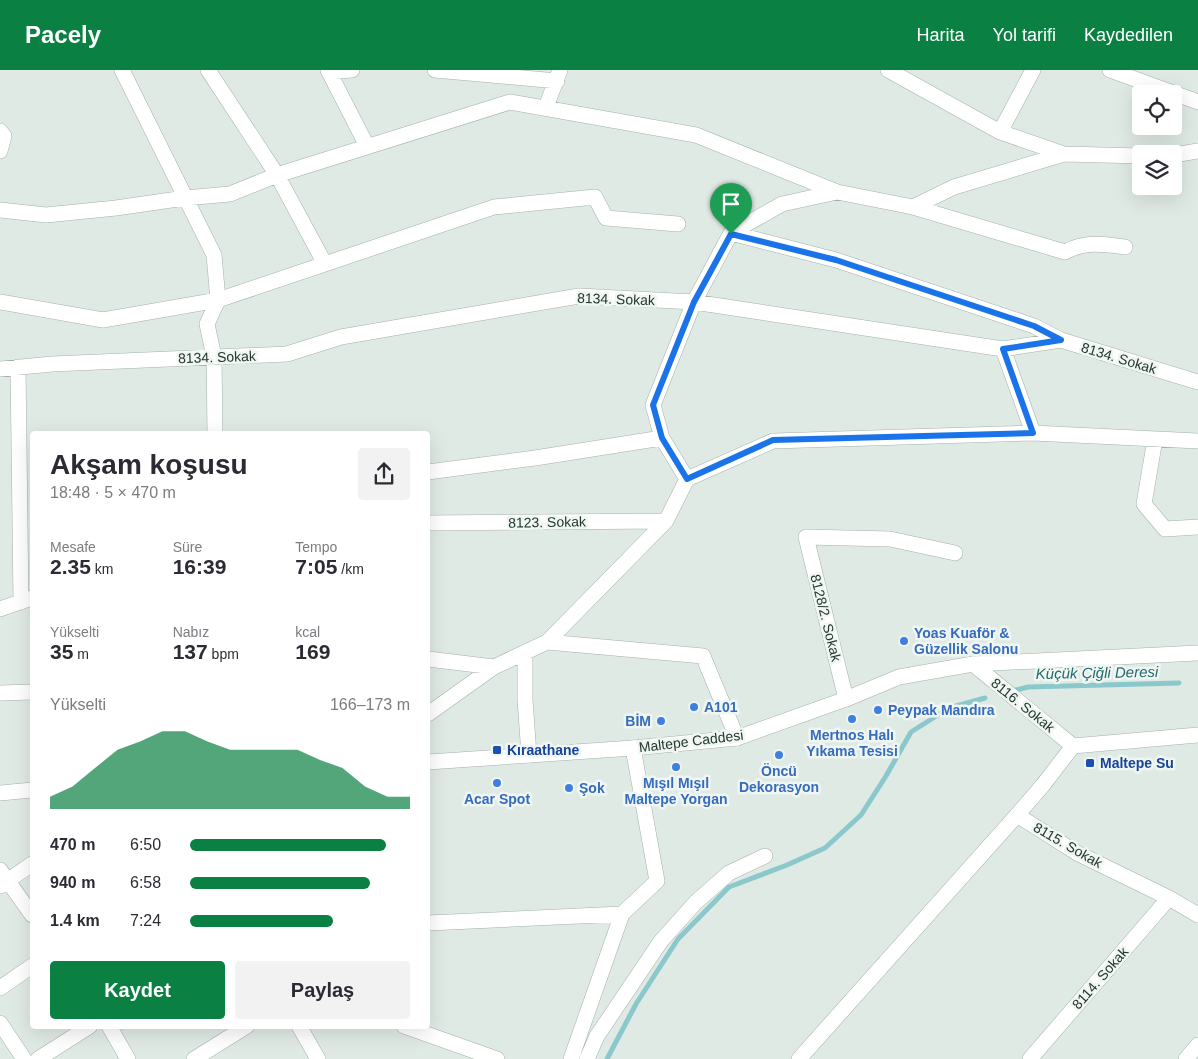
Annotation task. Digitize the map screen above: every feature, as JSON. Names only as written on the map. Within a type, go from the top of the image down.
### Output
[{"type":"street","points":[[122,70],[214,255],[218,300],[207,324],[214,357],[215,431]]},
{"type":"street","points":[[208,70],[277,175],[325,264]]},
{"type":"street","points":[[352,70],[329,71],[367,146]]},
{"type":"street","points":[[435,70],[559,75],[546,107]]},
{"type":"street","points":[[888,70],[1000,132],[1064,154],[1132,156]]},
{"type":"street","points":[[1000,132],[1033,70]]},
{"type":"street","points":[[1110,70],[1198,102]]},
{"type":"street","points":[[0,210],[46,215],[230,194],[277,175],[510,102],[696,135],[837,192],[913,207],[1065,252],[1075,247],[1095,243],[1124,247]]},
{"type":"street","points":[[0,132],[4,136],[0,151]]},
{"type":"street","points":[[1182,154],[1198,151]]},
{"type":"street","points":[[913,207],[954,187],[1064,154]]},
{"type":"street","points":[[687,479],[662,438],[653,405],[694,302],[731,234],[782,204],[837,192]]},
{"type":"street","points":[[0,302],[103,320],[218,300],[494,208],[595,197],[606,218],[678,224]]},
{"type":"street","points":[[731,234],[836,260],[1034,326],[1061,340]]},
{"type":"street","name":"8134. Sokak","points":[[0,369],[52,364],[287,354],[341,337],[579,296],[694,302],[1003,349],[1061,340],[1198,382]]},
{"type":"street","points":[[1003,349],[1033,433]]},
{"type":"street","points":[[0,609],[27,600],[26,488],[18,367]]},
{"type":"street","points":[[430,713],[494,667],[547,642],[666,521],[687,479],[773,440],[1033,433],[1198,441]]},
{"type":"street","points":[[430,472],[535,458],[662,438]]},
{"type":"street","points":[[1155,439],[1144,504],[1165,529],[1198,527]]},
{"type":"street","name":"8123. Sokak","points":[[430,523],[666,521]]},
{"type":"street","name":"8128/2. Sokak","points":[[846,699],[806,537],[890,539],[955,553]]},
{"type":"street","points":[[547,642],[703,656],[737,738]]},
{"type":"street","points":[[525,653],[525,700],[529,755]]},
{"type":"street","name":"Maltepe Caddesi","points":[[430,762],[633,748],[737,738],[846,699],[899,677],[973,664],[1198,653]]},
{"type":"street","points":[[430,659],[494,667]]},
{"type":"street","name":"8116. Sokak","points":[[973,664],[1072,746]]},
{"type":"street","points":[[0,693],[30,692]]},
{"type":"street","points":[[1072,746],[1198,735]]},
{"type":"street","name":"8115. Sokak","points":[[1072,746],[1017,815],[1077,853],[1170,898],[1198,915]]},
{"type":"street","points":[[570,1059],[622,914],[657,881],[633,748]]},
{"type":"street","points":[[0,792],[30,790]]},
{"type":"street","points":[[799,1059],[1017,815]]},
{"type":"street","points":[[587,1059],[597,1036],[661,941],[696,902],[729,872],[765,856]]},
{"type":"street","points":[[30,865],[2,879],[30,913]]},
{"type":"street","name":"8114. Sokak","points":[[1030,1059],[1170,898]]},
{"type":"street","points":[[430,923],[622,914]]},
{"type":"street","points":[[0,988],[30,967]]},
{"type":"street","points":[[0,1023],[24,1059]]},
{"type":"street","points":[[38,1059],[85,1029]]},
{"type":"street","points":[[111,1029],[128,1059]]},
{"type":"street","points":[[194,1059],[239,1029]]},
{"type":"street","points":[[300,1029],[317,1059]]},
{"type":"street","points":[[412,1029],[496,1059]]},
{"type":"street","points":[[1186,1059],[1198,1045]]},
{"type":"waterway","name":"Küçük Çiğli Deresi","points":[[1016,690],[1028,687],[1179,683]]},
{"type":"waterway","name":"Küçük Çiğli Deresi","points":[[607,1059],[636,1004],[678,939],[729,887],[825,848],[861,815],[911,732],[949,708],[985,698]]},
{"type":"place","name":"Yoas Kuaför & Güzellik Salonu","points":[[904,641]]},
{"type":"place","name":"A101","points":[[694,707]]},
{"type":"place","name":"Peypak Mandıra","points":[[878,710]]},
{"type":"place","name":"Mertnos Halı Yıkama Tesisi","points":[[852,719]]},
{"type":"place","name":"BİM","points":[[661,721]]},
{"type":"place","name":"Kıraathane","points":[[497,750]]},
{"type":"place","name":"Öncü Dekorasyon","points":[[779,755]]},
{"type":"place","name":"Maltepe Su","points":[[1090,763]]},
{"type":"place","name":"Mışıl Mışıl Maltepe Yorgan","points":[[676,767]]},
{"type":"place","name":"Acar Spot","points":[[497,783]]},
{"type":"place","name":"Şok","points":[[569,788]]},
{"type":"route","points":[[731,234],[836,260],[1034,326],[1061,340],[1003,349],[1033,433],[773,440],[687,479],[662,438],[653,405],[694,302],[731,234]]}]
